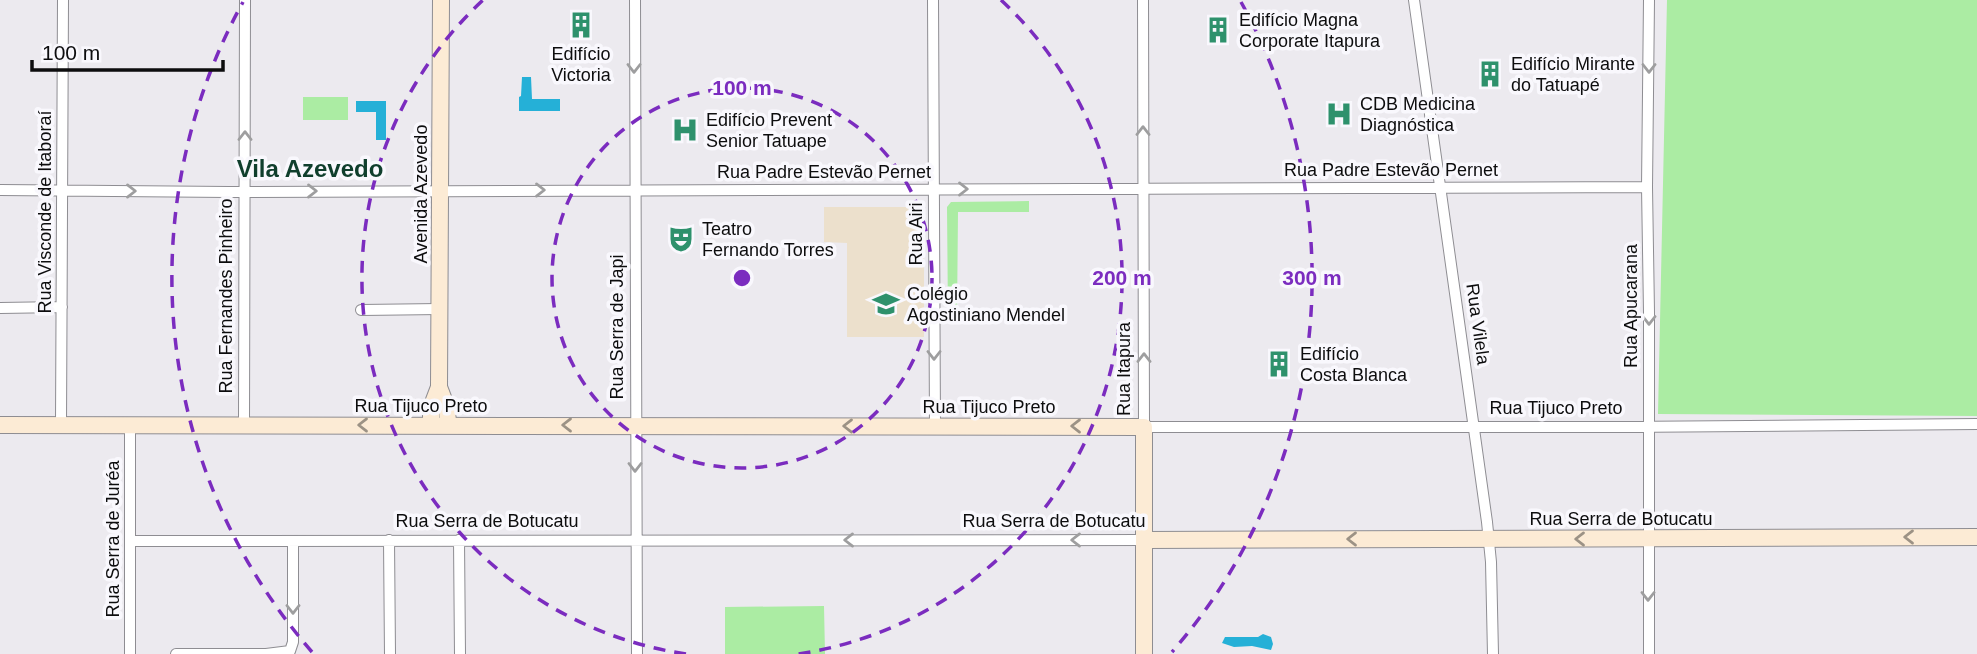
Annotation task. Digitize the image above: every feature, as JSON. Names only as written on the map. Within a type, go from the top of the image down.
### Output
[{"type":"street","name":"Rua Visconde de Itaboraí","points":[[61,425],[63,0]]},
{"type":"street","name":"Rua Fernandes Pinheiro","points":[[244,424],[245,0]]},
{"type":"street","name":"Avenida Azevedo","points":[[440,425],[431,408],[439,387],[441,0]]},
{"type":"street","name":"Rua Serra de Japi","points":[[635,0],[637,654]]},
{"type":"street","name":"Rua Airi","points":[[933,0],[935,426]]},
{"type":"street","name":"Rua Itapura","points":[[1143,0],[1144,654]]},
{"type":"street","name":"Rua Vilela","points":[[1414,0],[1489,539],[1493,654]]},
{"type":"street","name":"Rua Apucarana","points":[[1649,0],[1649,654]]},
{"type":"street","name":"Rua Padre Estevão Pernet","points":[[0,190],[1647,187]]},
{"type":"street","points":[[0,308],[62,307]]},
{"type":"street","points":[[361,310],[440,309]]},
{"type":"street","name":"Rua Tijuco Preto","points":[[0,425],[1648,427],[1977,424]]},
{"type":"street","name":"Rua Serra de Juréa","points":[[130,654],[131,425]]},
{"type":"street","name":"Rua Serra de Botucatu","points":[[130,541],[1977,537]]},
{"type":"street","points":[[389,540],[390,654]]},
{"type":"street","points":[[459,540],[460,654]]},
{"type":"street","points":[[176,654],[266,654],[290,651],[293,642],[293,541]]},
{"type":"shaded area","name":"Colégio Agostiniano Mendel","points":[[824,207],[924,207],[924,337],[847,337],[847,243],[824,242]]},
{"type":"green space","points":[[1667,0],[1977,0],[1977,416],[1658,414]]},
{"type":"green space","points":[[303,97],[348,97],[348,120],[303,120]]},
{"type":"green space","points":[[1029,201],[1029,212],[958,212],[957,317],[948,317],[947,207],[951,202]]},
{"type":"green space","points":[[824,606],[825,654],[725,654],[725,607]]},
{"type":"water","points":[[522,77],[531,77],[532,99],[560,99],[560,111],[519,111]]},
{"type":"water","points":[[356,101],[386,101],[386,140],[376,140],[376,112],[356,112]]},
{"type":"water","points":[[1263,634],[1271,637],[1271,650],[1252,646],[1234,647],[1222,643],[1225,637],[1258,637]]},
{"type":"place","name":"Edifício Victoria","points":[[581,25]]},
{"type":"place","name":"Edifício Magna Corporate Itapura","points":[[1218,30]]},
{"type":"place","name":"Edifício Mirante do Tatuapé","points":[[1490,74]]},
{"type":"place","name":"CDB Medicina Diagnóstica","points":[[1339,114]]},
{"type":"place","name":"Edifício Prevent Senior Tatuape","points":[[685,130]]},
{"type":"place","name":"Teatro Fernando Torres","points":[[681,239]]},
{"type":"place","name":"Colégio Agostiniano Mendel","points":[[886,304]]},
{"type":"place","name":"Edifício Costa Blanca","points":[[1279,364]]},
{"type":"district","name":"Vila Azevedo","points":[[310,169]]}]
